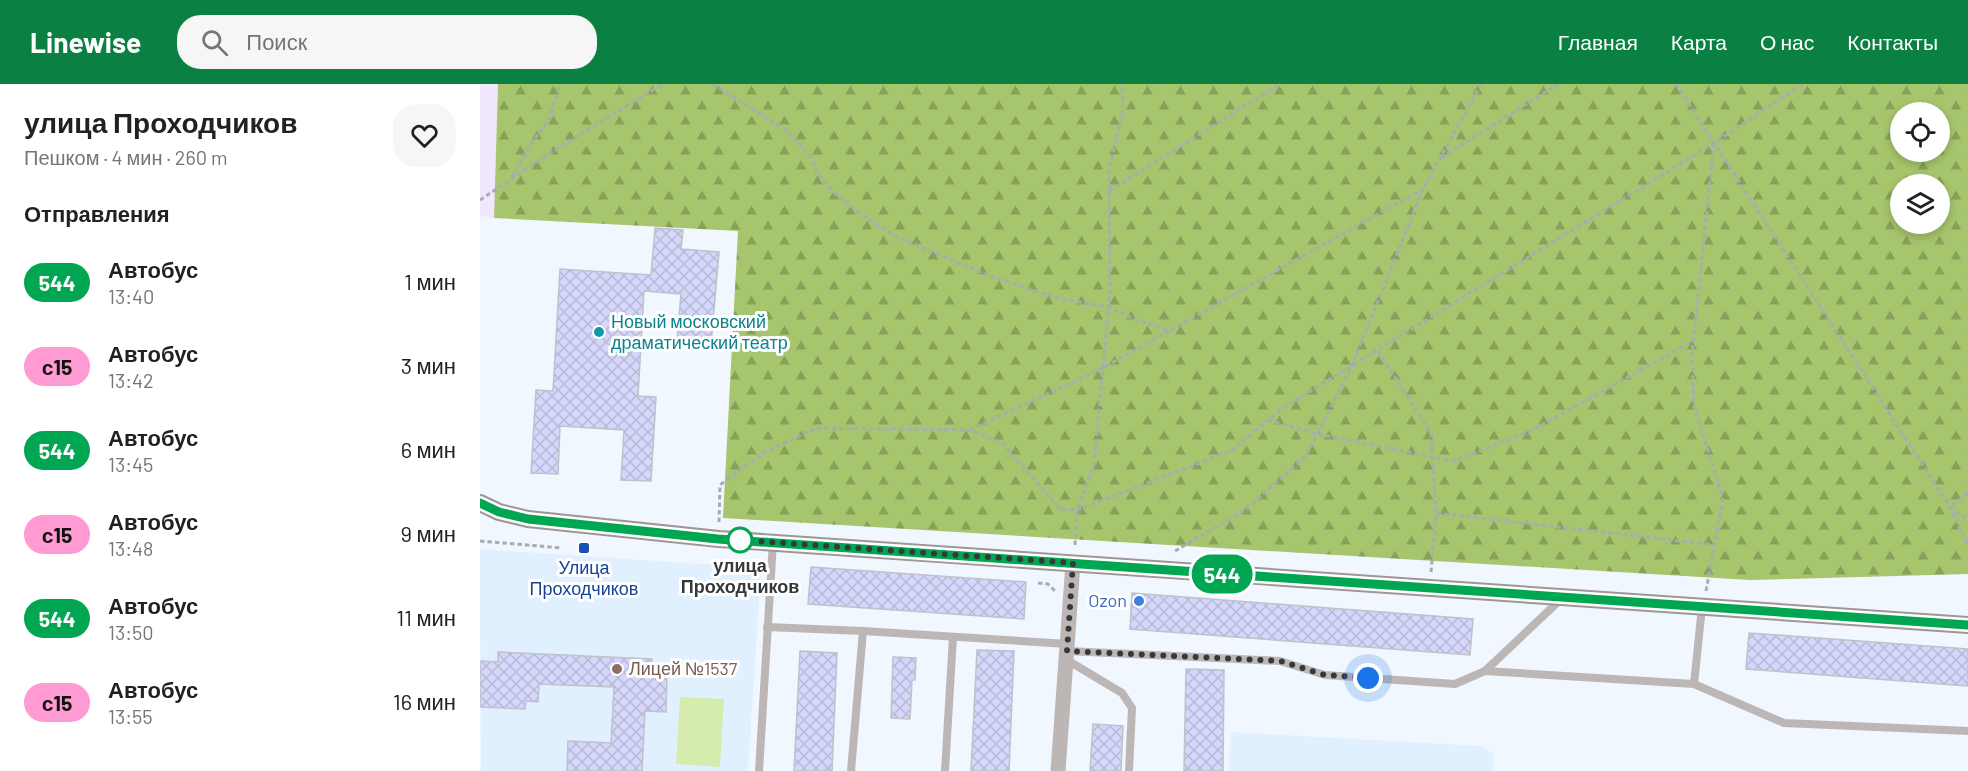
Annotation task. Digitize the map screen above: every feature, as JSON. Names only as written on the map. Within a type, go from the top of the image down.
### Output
[{"type":"street","points":[[480,503],[499,512],[528,519],[718,539],[1074,555],[1152,569],[1968,625]]},
{"type":"street","points":[[1058,771],[1074,555]]},
{"type":"lane","points":[[759,771],[773,542]]},
{"type":"lane","points":[[767,627],[953,637],[1067,652],[1280,661],[1325,675],[1455,684],[1485,671],[1563,597]]},
{"type":"lane","points":[[1694,684],[1702,607]]},
{"type":"lane","points":[[851,771],[863,631]]},
{"type":"lane","points":[[945,771],[953,637]]},
{"type":"lane","points":[[1067,652],[1122,693],[1132,708],[1129,771]]},
{"type":"lane","points":[[1485,671],[1694,684],[1784,723],[1968,731]]},
{"type":"path","points":[[511,179],[529,147],[550,117],[560,84]]},
{"type":"path","points":[[480,200],[553,151],[663,84]]},
{"type":"path","points":[[713,84],[787,131],[811,157],[817,172],[830,189],[860,214],[895,236],[985,274],[1060,299],[1108,307],[1137,320],[1170,330]]},
{"type":"path","points":[[1074,555],[1077,510],[1094,465],[1101,369],[1110,293],[1109,171],[1123,109],[1122,84]]},
{"type":"path","points":[[1109,191],[1280,84]]},
{"type":"path","points":[[1152,569],[1168,555],[1245,510],[1306,456],[1351,368],[1423,189],[1481,84]]},
{"type":"path","points":[[1439,159],[1558,84]]},
{"type":"path","points":[[1676,84],[1950,507],[1968,547]]},
{"type":"path","points":[[719,531],[720,485],[764,453],[816,428],[970,430],[1002,443],[1060,510],[1077,510],[1231,451],[1283,408],[1714,143],[1803,84]]},
{"type":"path","points":[[1702,607],[1723,498],[1694,406],[1692,354],[1714,143]]},
{"type":"path","points":[[970,430],[1101,369],[1423,189]]},
{"type":"path","points":[[1268,420],[1317,434],[1454,461],[1529,432],[1693,341]]},
{"type":"path","points":[[1378,351],[1431,433],[1436,513],[1429,587]]},
{"type":"path","points":[[1950,507],[1968,493]]},
{"type":"path","points":[[1950,507],[1968,520]]},
{"type":"path","points":[[1436,513],[1715,545]]},
{"type":"path","points":[[480,541],[562,548]]},
{"type":"path","points":[[1038,583],[1048,584],[1055,590],[1054,595]]},
{"type":"shaded area","points":[[480,84],[498,84],[494,218],[480,216]]},
{"type":"shaded area","name":"Лицей №1537","points":[[480,549],[761,568],[748,771],[481,771]]},
{"type":"shaded area","points":[[1231,732],[1481,746],[1494,754],[1493,771],[1229,771]]},
{"type":"green space","points":[[498,84],[1968,84],[1968,574],[1750,580],[723,518],[738,231],[494,218]]},
{"type":"green space","points":[[680,697],[724,699],[720,767],[676,764]]},
{"type":"building","name":"Новый московский драматический театр","points":[[655,228],[683,230],[681,249],[719,252],[711,344],[677,341],[681,294],[644,291],[638,396],[656,397],[651,481],[621,480],[624,430],[560,426],[558,474],[531,473],[536,390],[553,391],[560,269],[651,275]]},
{"type":"building","points":[[811,567],[1026,582],[1024,619],[808,604]]},
{"type":"building","points":[[1132,593],[1473,619],[1470,655],[1130,629]]},
{"type":"building","points":[[1749,633],[1968,649],[1968,686],[1746,669]]},
{"type":"building","points":[[977,650],[1014,651],[1009,771],[971,771]]},
{"type":"building","points":[[800,651],[837,653],[832,771],[794,771]]},
{"type":"building","points":[[498,652],[652,659],[651,672],[667,673],[666,712],[645,711],[642,771],[567,771],[568,741],[611,743],[614,687],[539,684],[538,702],[526,701],[525,709],[480,707],[480,661],[498,662]]},
{"type":"building","points":[[893,657],[916,658],[915,680],[912,680],[910,719],[891,718]]},
{"type":"building","points":[[1186,669],[1224,670],[1223,771],[1184,771]]},
{"type":"building","points":[[1093,724],[1123,726],[1121,771],[1090,771]]},
{"type":"bus line","name":"544","points":[[480,503],[499,512],[528,519],[718,539],[1968,625]]},
{"type":"place","name":"Новый московский драматический театр","points":[[599,332]]},
{"type":"place","name":"улица Проходчиков","points":[[740,540]]},
{"type":"place","name":"Улица Проходчиков","points":[[584,548]]},
{"type":"place","name":"Ozon","points":[[1139,601]]},
{"type":"place","name":"Лицей №1537","points":[[617,669]]},
{"type":"route","points":[[740,540],[1073,563],[1067,651],[1280,661],[1325,675],[1368,678]]}]
